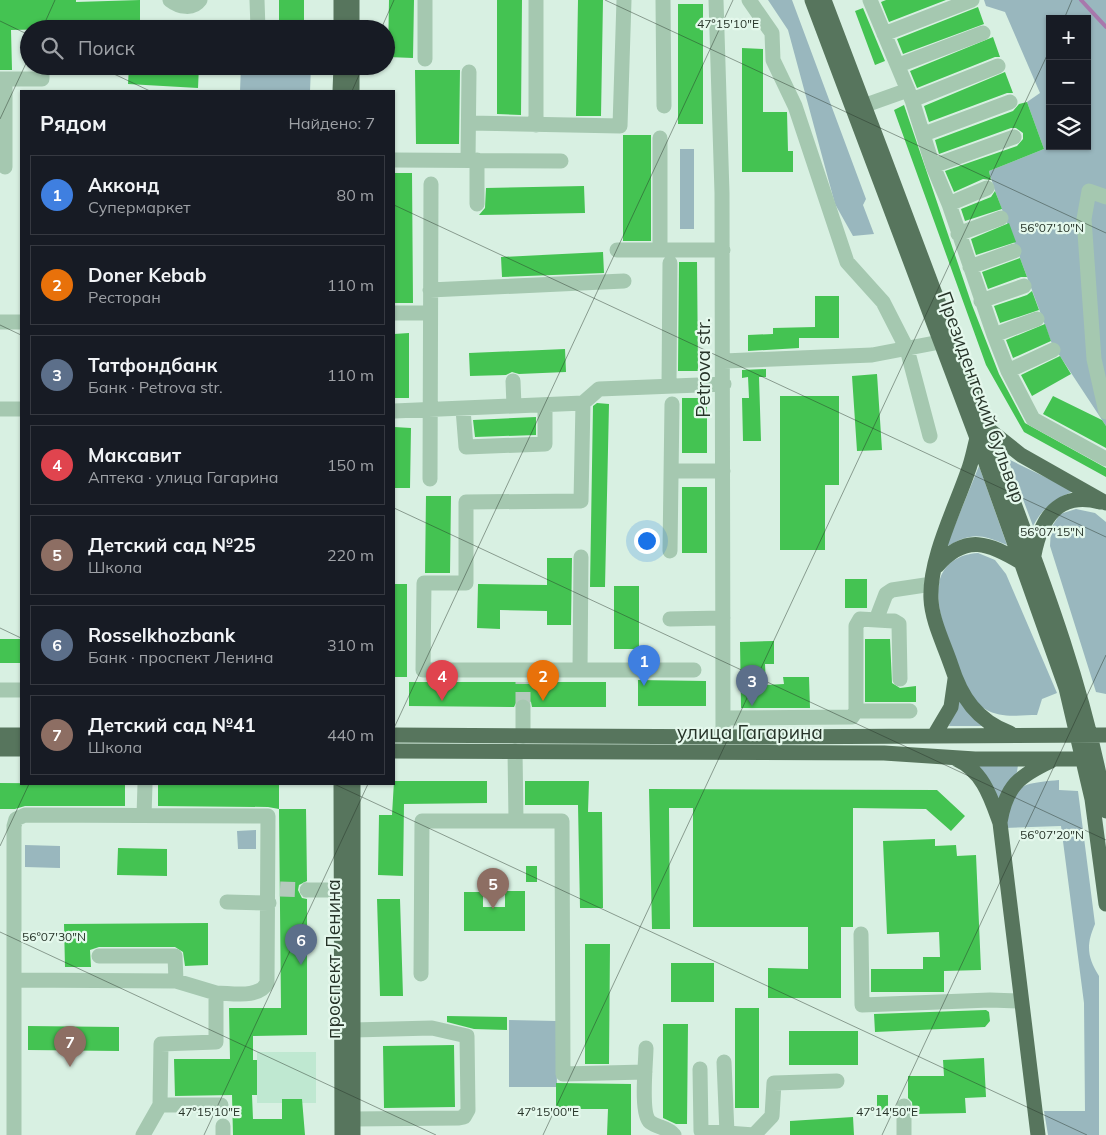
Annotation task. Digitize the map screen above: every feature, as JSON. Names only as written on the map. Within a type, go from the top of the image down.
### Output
[{"type":"main road","points":[[341,0],[341,20]]},
{"type":"main road","points":[[352,0],[352,20]]},
{"type":"main road","name":"Президентский бульвар","points":[[812,0],[940,342],[981,432]]},
{"type":"main road","name":"Президентский бульвар","points":[[824,0],[1028,560],[1072,687],[1101,803],[1106,904]]},
{"type":"main road","points":[[340,90],[341,75]]},
{"type":"main road","points":[[352,75],[352,90]]},
{"type":"main road","points":[[936,567],[948,553],[973,544],[986,544],[1028,560],[1046,518],[1058,506],[1072,500],[1088,499],[1106,503],[1021,455],[1002,442],[981,432],[936,567],[931,600],[955,679],[968,703],[985,721],[1019,736]]},
{"type":"main road","points":[[935,734],[951,707],[955,679]]},
{"type":"main road","name":"улица Гагарина","points":[[395,751],[515,751],[935,734],[1019,736],[1106,735]]},
{"type":"main road","points":[[0,735],[20,735]]},
{"type":"main road","name":"улица Гагарина","points":[[395,735],[523,736],[723,744],[953,758],[1053,760],[1106,758]]},
{"type":"main road","points":[[0,749],[20,749]]},
{"type":"main road","points":[[953,758],[963,762],[976,773],[985,787],[1000,823],[1038,1135]]},
{"type":"main road","points":[[1000,823],[1004,802],[1013,785],[1026,773],[1053,760]]},
{"type":"main road","name":"проспект Ленина","points":[[341,785],[342,1135]]},
{"type":"main road","name":"проспект Ленина","points":[[353,785],[353,1135]]},
{"type":"street","points":[[170,0],[183,7],[192,6],[200,0]]},
{"type":"street","points":[[257,0],[258,20]]},
{"type":"street","points":[[425,59],[426,0]]},
{"type":"street","points":[[536,0],[536,124]]},
{"type":"street","points":[[469,123],[620,126],[624,0]]},
{"type":"street","points":[[663,0],[664,106]]},
{"type":"street","name":"Petrova str.","points":[[716,0],[723,250],[723,744]]},
{"type":"street","points":[[749,0],[772,33],[773,60],[795,106],[847,262],[855,273],[872,287],[883,302],[907,349],[930,436]]},
{"type":"street","points":[[884,34],[972,0]]},
{"type":"street","points":[[872,1],[884,34],[899,64],[924,134],[933,166],[949,204],[981,301],[1008,371],[1033,419],[1106,459]]},
{"type":"street","points":[[899,64],[983,33]]},
{"type":"street","points":[[863,106],[910,95],[998,66]]},
{"type":"street","points":[[469,72],[469,123],[477,204]]},
{"type":"street","points":[[5,167],[2,79],[42,79],[42,75]]},
{"type":"street","points":[[924,134],[1010,102]]},
{"type":"street","points":[[933,166],[1014,137]]},
{"type":"street","points":[[660,138],[660,250]]},
{"type":"street","points":[[395,160],[561,160]]},
{"type":"street","points":[[430,184],[430,479]]},
{"type":"street","points":[[949,204],[987,188]]},
{"type":"street","points":[[1106,198],[1089,191],[1084,219],[1094,359],[1106,412]]},
{"type":"street","points":[[958,234],[1001,218]]},
{"type":"street","points":[[617,250],[723,250]]},
{"type":"street","points":[[970,267],[1014,251]]},
{"type":"street","points":[[668,385],[670,263]]},
{"type":"street","points":[[430,290],[624,281]]},
{"type":"street","points":[[981,301],[1024,286]]},
{"type":"street","points":[[395,313],[430,313]]},
{"type":"street","points":[[994,335],[1037,319]]},
{"type":"street","points":[[0,322],[20,322]]},
{"type":"street","points":[[724,361],[872,355],[940,342]]},
{"type":"street","points":[[1008,371],[1053,350]]},
{"type":"street","points":[[513,381],[514,406]]},
{"type":"street","points":[[395,411],[582,403],[599,389],[724,384]]},
{"type":"street","points":[[582,403],[582,501],[466,502],[466,583],[424,583],[423,670],[523,676],[580,670],[694,670]]},
{"type":"street","points":[[670,552],[673,471],[672,404]]},
{"type":"street","points":[[463,409],[466,447],[545,444],[545,405]]},
{"type":"street","points":[[0,409],[20,409]]},
{"type":"street","points":[[673,471],[723,471]]},
{"type":"street","points":[[580,670],[581,557]]},
{"type":"street","points":[[876,620],[886,594],[892,590],[932,584]]},
{"type":"street","points":[[670,619],[723,618]]},
{"type":"street","points":[[723,718],[852,717],[856,710],[856,626],[860,619],[894,621],[899,624],[900,679]]},
{"type":"street","points":[[0,690],[20,690]]},
{"type":"street","points":[[523,707],[523,736]]},
{"type":"street","points":[[856,710],[910,711]]},
{"type":"street","points":[[515,751],[516,820]]},
{"type":"street","points":[[144,816],[145,785]]},
{"type":"street","points":[[14,980],[176,981],[216,994],[256,993],[264,990],[267,983],[273,894],[268,816],[25,815],[16,819],[7,945],[14,980],[7,1093],[14,1135]]},
{"type":"street","points":[[422,974],[422,821],[562,821],[563,1074],[646,1072]]},
{"type":"street","points":[[307,890],[342,890]]},
{"type":"street","points":[[227,902],[273,894]]},
{"type":"street","points":[[861,934],[862,1006],[1021,1000]]},
{"type":"street","points":[[99,956],[176,956],[176,981]]},
{"type":"street","points":[[143,1135],[160,1105],[161,1044],[216,1042],[216,994]]},
{"type":"street","points":[[353,1030],[432,1028],[468,1036],[468,1110],[464,1117],[459,1118],[353,1119]]},
{"type":"street","points":[[646,1048],[645,1110],[648,1120],[658,1127],[670,1130],[674,1135]]},
{"type":"street","points":[[724,1062],[727,1133]]},
{"type":"street","points":[[700,1069],[702,1131],[754,1135],[772,1116],[774,1083],[837,1081]]},
{"type":"street","points":[[160,1105],[221,1105]]},
{"type":"street","points":[[904,1106],[904,1135]]},
{"type":"shaded area","points":[[768,0],[792,0],[866,199],[863,205],[874,234],[853,236],[835,204],[788,30]]},
{"type":"shaded area","points":[[984,0],[1106,0],[1106,426],[1052,344],[989,171],[1044,149],[1027,102],[1040,93],[1005,12],[986,6]]},
{"type":"shaded area","points":[[241,75],[311,75],[310,90],[240,90]]},
{"type":"shaded area","points":[[680,149],[694,149],[694,229],[680,229]]},
{"type":"shaded area","points":[[1008,459],[1074,491],[1050,504],[1033,526]]},
{"type":"shaded area","points":[[979,466],[1007,545],[976,536],[963,539],[946,547]]},
{"type":"shaded area","points":[[1076,509],[1095,513],[1106,522],[1106,694],[1096,692],[1050,546],[1051,528],[1060,514]]},
{"type":"shaded area","points":[[978,553],[995,560],[1006,574],[1057,693],[1042,699],[1037,715],[1004,715],[985,709],[967,687],[958,670],[940,612],[939,583],[944,570],[953,561],[965,555]]},
{"type":"shaded area","points":[[959,696],[984,726],[949,726]]},
{"type":"shaded area","points":[[980,764],[1018,765],[1017,772],[1004,790],[998,808],[978,767]]},
{"type":"shaded area","points":[[1059,780],[1059,790],[1078,791],[1095,924],[1090,938],[1089,951],[1092,963],[1099,976],[1099,1135],[1048,1135],[1044,1111],[1085,1111],[1084,1003],[1061,826],[1004,828],[1011,803],[1019,789],[1033,783]]},
{"type":"shaded area","points":[[256,830],[256,849],[238,849],[237,831]]},
{"type":"shaded area","points":[[25,845],[60,846],[60,868],[25,867]]},
{"type":"shaded area","points":[[509,1020],[556,1021],[557,1087],[509,1087]]},
{"type":"shaded area","points":[[257,1052],[316,1052],[316,1103],[257,1103]]},
{"type":"building","points":[[0,0],[76,0],[76,2],[140,0],[140,20],[20,20],[20,30],[11,30],[12,70],[0,70]]},
{"type":"building","points":[[279,0],[304,0],[304,20],[279,20]]},
{"type":"building","points":[[389,0],[414,0],[413,58],[395,57],[395,20],[389,20]]},
{"type":"building","points":[[497,0],[522,0],[521,115],[497,114]]},
{"type":"building","points":[[578,0],[603,0],[601,116],[576,116]]},
{"type":"building","points":[[886,0],[946,0],[889,22],[881,2]]},
{"type":"building","points":[[678,4],[703,4],[703,124],[678,124]]},
{"type":"building","points":[[978,7],[984,24],[903,54],[897,39]]},
{"type":"building","points":[[863,8],[885,61],[875,65],[855,11]]},
{"type":"building","points":[[993,37],[1000,57],[995,57],[917,88],[910,71]]},
{"type":"building","points":[[742,48],[763,49],[763,112],[787,112],[788,151],[793,151],[793,172],[742,172]]},
{"type":"building","points":[[415,70],[460,70],[459,144],[416,144]]},
{"type":"building","points":[[1005,72],[1013,93],[1007,93],[929,122],[924,106]]},
{"type":"building","points":[[128,75],[199,75],[198,88],[128,84]]},
{"type":"building","points":[[1027,102],[1044,149],[989,171],[991,180],[983,179],[954,192],[945,171],[1017,146],[1023,139],[1023,133],[1016,128],[1011,128],[939,154],[935,140],[1013,111],[1019,104]]},
{"type":"building","points":[[904,105],[972,305],[999,374],[1025,423],[1106,468],[1106,477],[1024,432],[986,365],[894,110]]},
{"type":"building","points":[[623,135],[651,135],[651,241],[623,241]]},
{"type":"building","points":[[395,173],[412,173],[413,303],[395,303]]},
{"type":"building","points":[[584,186],[585,213],[479,215],[485,208],[486,188]]},
{"type":"building","points":[[995,191],[1002,209],[965,221],[961,209],[991,197]]},
{"type":"building","points":[[1009,223],[1016,242],[976,255],[971,239]]},
{"type":"building","points":[[603,252],[604,273],[502,277],[501,257]]},
{"type":"building","points":[[1020,258],[1027,277],[1021,277],[988,289],[982,272]]},
{"type":"building","points":[[679,262],[697,262],[698,371],[678,371]]},
{"type":"building","points":[[1032,291],[1039,310],[1000,323],[994,306],[1027,295]]},
{"type":"building","points":[[815,296],[839,296],[839,338],[799,338],[799,348],[748,351],[748,335],[773,334],[773,328],[815,327]]},
{"type":"building","points":[[1045,324],[1051,341],[1013,358],[1006,340]]},
{"type":"building","points":[[409,333],[409,398],[395,398],[395,334]]},
{"type":"building","points":[[565,349],[566,372],[519,374],[512,372],[506,375],[470,376],[469,353]]},
{"type":"building","points":[[1060,356],[1071,374],[1032,396],[1021,375]]},
{"type":"building","points":[[766,369],[766,377],[759,377],[761,441],[743,441],[742,398],[749,398],[748,377],[742,378],[742,370]]},
{"type":"building","points":[[877,374],[882,450],[857,451],[852,376]]},
{"type":"building","points":[[780,396],[839,396],[839,485],[825,485],[825,550],[780,550]]},
{"type":"building","points":[[1053,396],[1102,420],[1106,426],[1106,448],[1043,414]]},
{"type":"building","points":[[682,398],[707,398],[707,453],[682,453]]},
{"type":"building","points":[[597,403],[609,404],[605,587],[590,587],[593,406]]},
{"type":"building","points":[[536,417],[536,435],[475,437],[473,420]]},
{"type":"building","points":[[395,427],[411,428],[410,488],[395,488]]},
{"type":"building","points":[[682,487],[707,487],[707,553],[682,553]]},
{"type":"building","points":[[426,496],[451,496],[450,573],[425,573]]},
{"type":"building","points":[[547,558],[572,558],[571,625],[547,625],[547,611],[500,610],[500,629],[477,628],[478,584],[547,585]]},
{"type":"building","points":[[845,579],[867,579],[867,608],[845,608]]},
{"type":"building","points":[[395,584],[407,584],[407,677],[395,677]]},
{"type":"building","points":[[614,586],[639,586],[639,649],[614,649]]},
{"type":"building","points":[[0,639],[20,639],[20,663],[0,663]]},
{"type":"building","points":[[865,639],[890,639],[892,683],[900,688],[916,686],[916,702],[865,702]]},
{"type":"building","points":[[774,641],[774,664],[765,664],[766,685],[784,684],[783,677],[809,677],[810,708],[741,708],[740,642]]},
{"type":"building","points":[[638,680],[706,681],[706,706],[638,706]]},
{"type":"building","points":[[409,682],[606,682],[606,707],[532,707],[531,702],[523,698],[518,699],[514,707],[409,706]]},
{"type":"building","points":[[395,781],[487,781],[487,803],[404,804],[403,876],[378,875],[379,815],[392,815]]},
{"type":"building","points":[[525,781],[589,781],[588,812],[602,812],[603,908],[580,908],[578,805],[525,805]]},
{"type":"building","points":[[0,783],[20,783],[20,785],[125,785],[125,806],[25,806],[15,809],[0,809]]},
{"type":"building","points":[[158,785],[279,785],[279,809],[268,807],[158,806]]},
{"type":"building","points":[[649,789],[937,790],[965,816],[951,831],[926,809],[853,808],[853,927],[841,927],[841,998],[768,998],[768,968],[808,969],[808,927],[693,927],[693,808],[669,808],[670,929],[652,929]]},
{"type":"building","points":[[279,809],[306,809],[307,881],[299,885],[298,890],[302,898],[307,899],[307,1035],[253,1036],[253,1060],[257,1060],[257,1095],[252,1095],[253,1119],[282,1119],[282,1099],[302,1099],[305,1135],[233,1135],[232,1095],[175,1096],[174,1059],[230,1059],[229,1008],[281,1008]]},
{"type":"building","points":[[935,839],[935,846],[956,845],[957,856],[976,855],[981,970],[944,971],[944,992],[871,992],[871,969],[923,969],[923,957],[940,957],[939,932],[887,934],[883,841]]},
{"type":"building","points":[[118,848],[167,849],[167,876],[117,875]]},
{"type":"building","points":[[526,866],[537,866],[537,882],[526,882]]},
{"type":"building","points":[[505,891],[525,891],[525,931],[464,931],[464,892],[483,892],[483,907],[505,907]]},
{"type":"building","points":[[377,899],[400,899],[403,996],[380,996]]},
{"type":"building","points":[[208,923],[208,965],[185,966],[183,952],[175,947],[99,947],[90,950],[91,967],[65,967],[64,924]]},
{"type":"building","points":[[585,944],[610,944],[609,1064],[585,1064]]},
{"type":"building","points":[[671,963],[714,963],[714,1002],[671,1002]]},
{"type":"building","points":[[735,1008],[759,1008],[759,1108],[735,1108]]},
{"type":"building","points":[[986,1010],[989,1012],[990,1021],[985,1027],[875,1032],[874,1014]]},
{"type":"building","points":[[447,1016],[507,1017],[507,1030],[474,1029],[447,1022]]},
{"type":"building","points":[[663,1024],[688,1024],[687,1124],[676,1124],[663,1118]]},
{"type":"building","points":[[28,1026],[119,1027],[119,1051],[28,1050]]},
{"type":"building","points":[[789,1031],[858,1031],[858,1065],[789,1065]]},
{"type":"building","points":[[454,1045],[455,1107],[384,1108],[383,1046]]},
{"type":"building","points":[[984,1058],[986,1097],[965,1098],[966,1113],[913,1114],[912,1102],[908,1098],[908,1076],[944,1076],[943,1060]]},
{"type":"building","points":[[556,1083],[631,1084],[631,1135],[607,1135],[608,1109],[556,1109]]},
{"type":"building","points":[[877,1095],[888,1095],[888,1114],[877,1114]]},
{"type":"building","points":[[853,1117],[854,1135],[790,1135],[790,1121]]},
{"type":"waterway","points":[[1081,0],[1106,27]]},
{"type":"tunnel","points":[[523,682],[523,707]]},
{"type":"tunnel","points":[[280,889],[307,890]]},
{"type":"place","name":"Акконд","points":[[644,686]]},
{"type":"place","name":"Максавит","points":[[442,701]]},
{"type":"place","name":"Doner Kebab","points":[[543,701]]},
{"type":"place","name":"Татфондбанк","points":[[752,706]]},
{"type":"place","name":"Детский сад №25","points":[[493,909]]},
{"type":"place","name":"Rosselkhozbank","points":[[301,965]]},
{"type":"place","name":"Детский сад №41","points":[[70,1067]]}]
